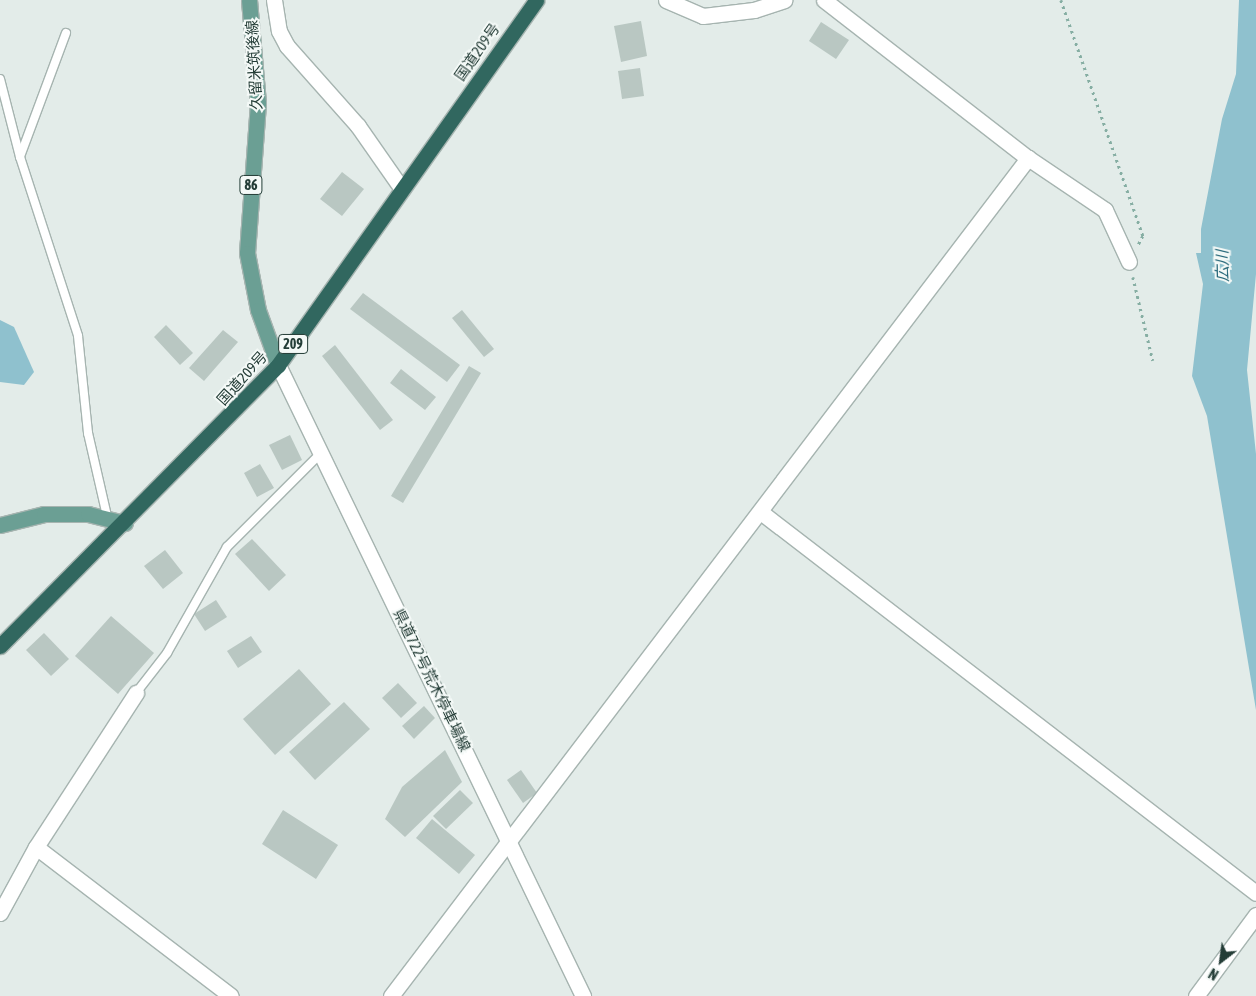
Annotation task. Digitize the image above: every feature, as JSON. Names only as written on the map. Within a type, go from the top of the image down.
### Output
[{"type":"highway","name":"国道209号","points":[[0,646],[125,523],[278,365],[536,0]]},
{"type":"main road","name":"久留米筑後線","points":[[250,0],[258,103],[248,253],[258,310],[278,365]]},
{"type":"main road","points":[[0,526],[44,514],[108,516],[125,523]]},
{"type":"street","points":[[274,0],[279,31],[287,46],[358,126],[402,189]]},
{"type":"street","points":[[666,0],[703,16],[754,10],[784,0]]},
{"type":"street","points":[[824,0],[1028,158],[1105,210],[1129,262]]},
{"type":"street","points":[[391,996],[762,513],[1028,158]]},
{"type":"street","name":"県道722号荒木停車場線","points":[[278,365],[511,841],[583,996]]},
{"type":"street","points":[[762,513],[1256,893]]},
{"type":"street","points":[[0,913],[36,847],[136,693]]},
{"type":"street","points":[[36,847],[231,996]]},
{"type":"street","points":[[1196,996],[1256,914]]},
{"type":"lane","points":[[20,157],[66,33]]},
{"type":"lane","points":[[0,79],[20,157],[78,336],[88,433],[108,516]]},
{"type":"lane","points":[[136,693],[167,653],[228,547],[321,453]]},
{"type":"path","points":[[1061,0],[1143,236],[1129,262],[1153,362]]},
{"type":"water","name":"広川","points":[[1239,0],[1256,0],[1256,274],[1247,370],[1256,454],[1256,710],[1207,416],[1192,376],[1203,284],[1196,253],[1201,253],[1201,229],[1222,119],[1236,74]]},
{"type":"water","points":[[0,320],[14,327],[34,372],[24,385],[0,382]]},
{"type":"building","points":[[641,21],[647,56],[621,62],[614,26]]},
{"type":"building","points":[[821,22],[849,40],[836,59],[809,41]]},
{"type":"building","points":[[640,68],[644,96],[622,99],[618,71]]},
{"type":"building","points":[[342,172],[364,189],[342,216],[320,199]]},
{"type":"building","points":[[363,293],[460,365],[447,382],[350,309]]},
{"type":"building","points":[[462,310],[494,349],[484,357],[452,318]]},
{"type":"building","points":[[166,325],[193,353],[180,365],[154,337]]},
{"type":"building","points":[[223,330],[238,342],[204,381],[189,368]]},
{"type":"building","points":[[335,345],[393,420],[380,430],[322,356]]},
{"type":"building","points":[[469,366],[481,373],[403,503],[391,496]]},
{"type":"building","points":[[401,369],[436,397],[425,410],[390,383]]},
{"type":"building","points":[[290,435],[302,460],[282,470],[269,445]]},
{"type":"building","points":[[260,464],[274,488],[257,497],[244,473]]},
{"type":"building","points":[[252,539],[286,575],[269,591],[235,554]]},
{"type":"building","points":[[165,550],[183,573],[163,589],[144,566]]},
{"type":"building","points":[[216,600],[227,617],[205,631],[194,614]]},
{"type":"building","points":[[111,616],[154,653],[118,694],[75,656]]},
{"type":"building","points":[[44,633],[69,659],[51,676],[26,650]]},
{"type":"building","points":[[251,636],[262,652],[238,668],[227,651]]},
{"type":"building","points":[[299,669],[331,704],[275,755],[243,719]]},
{"type":"building","points":[[398,683],[417,703],[401,718],[382,698]]},
{"type":"building","points":[[344,702],[370,729],[315,780],[289,752]]},
{"type":"building","points":[[424,706],[435,718],[414,739],[402,726]]},
{"type":"building","points":[[445,750],[462,782],[405,837],[385,819],[402,787]]},
{"type":"building","points":[[521,770],[537,793],[523,803],[507,780]]},
{"type":"building","points":[[460,790],[473,803],[446,829],[433,816]]},
{"type":"building","points":[[283,810],[338,845],[316,879],[262,844]]},
{"type":"building","points":[[432,819],[475,855],[459,874],[416,838]]}]
